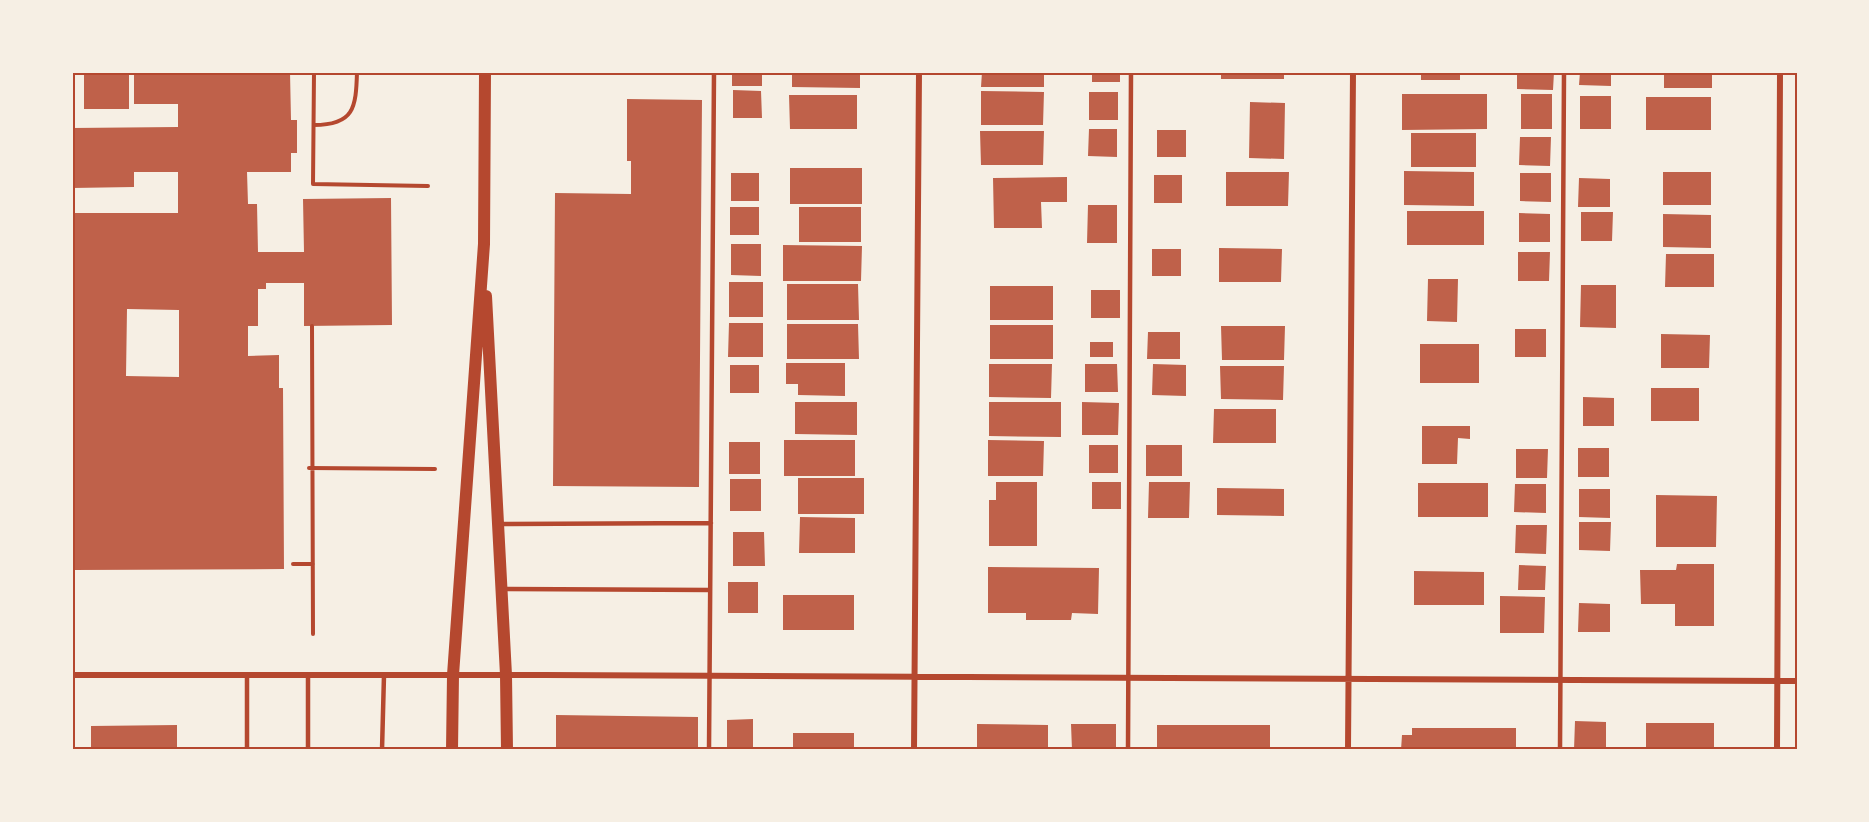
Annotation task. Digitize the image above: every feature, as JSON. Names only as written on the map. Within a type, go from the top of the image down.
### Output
[{"type":"main road","points":[[485,72],[484,244],[506,675],[507,750]]},
{"type":"main road","points":[[453,750],[453,675],[484,244]]},
{"type":"street","points":[[914,750],[919,72]]},
{"type":"street","points":[[1348,750],[1353,72]]},
{"type":"street","points":[[1777,750],[1780,72]]},
{"type":"street","points":[[72,675],[1797,681]]},
{"type":"lane","points":[[709,750],[714,72]]},
{"type":"lane","points":[[1128,750],[1131,72]]},
{"type":"lane","points":[[1560,750],[1564,72]]},
{"type":"lane","points":[[498,524],[711,523]]},
{"type":"lane","points":[[502,589],[710,590]]},
{"type":"lane","points":[[247,675],[247,750]]},
{"type":"lane","points":[[308,675],[308,750]]},
{"type":"lane","points":[[382,750],[384,675]]},
{"type":"path","points":[[314,72],[313,184],[428,186]]},
{"type":"path","points":[[314,125],[332,125],[347,116],[357,99],[357,72]]},
{"type":"path","points":[[312,326],[313,634]]},
{"type":"path","points":[[311,468],[435,469]]},
{"type":"path","points":[[293,564],[313,564]]},
{"type":"building","points":[[84,72],[129,72],[129,109],[84,109]]},
{"type":"building","points":[[134,72],[290,72],[291,120],[297,120],[297,153],[291,153],[291,172],[247,172],[248,204],[257,204],[258,252],[304,252],[303,199],[391,198],[392,325],[304,326],[304,283],[266,283],[266,289],[258,289],[258,326],[248,326],[248,356],[279,355],[279,388],[283,388],[284,569],[72,570],[72,213],[178,213],[178,172],[134,172],[134,187],[72,188],[72,128],[178,127],[178,104],[134,104]],"holes":[[[127,309],[179,310],[179,377],[126,376]]]},
{"type":"building","points":[[732,72],[762,72],[762,86],[732,86]]},
{"type":"building","points":[[792,72],[860,72],[860,88],[792,87]]},
{"type":"building","points":[[982,72],[1044,72],[1044,87],[981,87]]},
{"type":"building","points":[[1092,72],[1120,72],[1120,82],[1092,82]]},
{"type":"building","points":[[1221,72],[1284,72],[1284,79],[1221,79]]},
{"type":"building","points":[[1421,72],[1460,72],[1460,80],[1421,80]]},
{"type":"building","points":[[1517,72],[1554,72],[1553,90],[1517,89]]},
{"type":"building","points":[[1580,72],[1611,72],[1611,86],[1579,85]]},
{"type":"building","points":[[1664,72],[1712,72],[1712,88],[1664,88]]},
{"type":"building","points":[[733,90],[761,91],[762,118],[733,118]]},
{"type":"building","points":[[981,91],[1044,92],[1043,125],[981,125]]},
{"type":"building","points":[[1089,92],[1118,92],[1118,120],[1089,120]]},
{"type":"building","points":[[1402,94],[1487,94],[1487,129],[1402,130]]},
{"type":"building","points":[[1521,94],[1552,94],[1552,129],[1521,129]]},
{"type":"building","points":[[789,95],[857,95],[857,129],[790,129]]},
{"type":"building","points":[[1580,96],[1611,96],[1611,129],[1580,129]]},
{"type":"building","points":[[1646,97],[1711,97],[1711,130],[1646,130]]},
{"type":"building","points":[[627,99],[702,100],[699,487],[553,486],[555,193],[631,194],[631,161],[627,161]]},
{"type":"building","points":[[1250,102],[1285,103],[1284,159],[1249,158]]},
{"type":"building","points":[[1089,129],[1117,129],[1117,157],[1088,156]]},
{"type":"building","points":[[1157,130],[1186,130],[1186,157],[1157,157]]},
{"type":"building","points":[[980,131],[1044,131],[1043,165],[981,165]]},
{"type":"building","points":[[1411,133],[1476,133],[1476,167],[1411,167]]},
{"type":"building","points":[[1520,137],[1551,137],[1550,166],[1519,165]]},
{"type":"building","points":[[790,168],[862,168],[862,204],[790,204]]},
{"type":"building","points":[[1404,171],[1474,172],[1474,206],[1404,205]]},
{"type":"building","points":[[1226,172],[1289,172],[1288,206],[1226,206]]},
{"type":"building","points":[[1663,172],[1711,172],[1711,205],[1663,205]]},
{"type":"building","points":[[731,173],[759,173],[759,201],[731,201]]},
{"type":"building","points":[[1520,173],[1551,173],[1551,202],[1520,201]]},
{"type":"building","points":[[1154,175],[1182,175],[1182,203],[1154,203]]},
{"type":"building","points":[[1067,177],[1067,202],[1041,202],[1042,228],[994,228],[993,178]]},
{"type":"building","points":[[1579,178],[1610,179],[1610,207],[1578,207]]},
{"type":"building","points":[[1088,205],[1117,205],[1117,243],[1087,243]]},
{"type":"building","points":[[730,207],[759,207],[759,235],[730,235]]},
{"type":"building","points":[[799,207],[861,207],[861,242],[799,242]]},
{"type":"building","points":[[1407,211],[1484,211],[1484,245],[1407,245]]},
{"type":"building","points":[[1581,212],[1613,212],[1612,241],[1581,241]]},
{"type":"building","points":[[1519,213],[1550,214],[1550,242],[1519,242]]},
{"type":"building","points":[[1663,214],[1711,215],[1711,248],[1663,247]]},
{"type":"building","points":[[731,244],[761,244],[761,276],[731,275]]},
{"type":"building","points":[[783,245],[862,246],[861,281],[783,281]]},
{"type":"building","points":[[1219,248],[1282,249],[1281,282],[1219,282]]},
{"type":"building","points":[[1152,249],[1181,249],[1181,276],[1152,276]]},
{"type":"building","points":[[1518,252],[1550,252],[1549,281],[1518,281]]},
{"type":"building","points":[[1666,254],[1714,254],[1714,287],[1665,287]]},
{"type":"building","points":[[1428,279],[1458,279],[1457,322],[1427,321]]},
{"type":"building","points":[[729,282],[763,282],[763,317],[729,317]]},
{"type":"building","points":[[787,284],[858,284],[859,320],[787,320]]},
{"type":"building","points":[[1581,285],[1616,285],[1616,328],[1580,327]]},
{"type":"building","points":[[990,286],[1053,286],[1053,320],[990,320]]},
{"type":"building","points":[[1091,290],[1120,290],[1120,318],[1091,318]]},
{"type":"building","points":[[729,323],[763,323],[763,357],[728,357]]},
{"type":"building","points":[[787,324],[858,324],[859,359],[787,359]]},
{"type":"building","points":[[990,325],[1053,325],[1053,359],[990,359]]},
{"type":"building","points":[[1221,326],[1285,326],[1284,360],[1222,360]]},
{"type":"building","points":[[1515,329],[1546,329],[1546,357],[1515,357]]},
{"type":"building","points":[[1148,332],[1180,332],[1180,359],[1147,359]]},
{"type":"building","points":[[1661,334],[1710,335],[1709,368],[1661,368]]},
{"type":"building","points":[[1090,342],[1113,342],[1113,357],[1090,357]]},
{"type":"building","points":[[1420,344],[1479,344],[1479,383],[1420,383]]},
{"type":"building","points":[[786,363],[845,363],[845,396],[798,395],[798,384],[786,384]]},
{"type":"building","points":[[989,364],[1052,364],[1051,398],[989,397]]},
{"type":"building","points":[[1085,364],[1117,364],[1118,392],[1085,392]]},
{"type":"building","points":[[1153,364],[1186,365],[1186,396],[1152,395]]},
{"type":"building","points":[[730,365],[759,365],[759,393],[730,393]]},
{"type":"building","points":[[1220,366],[1284,366],[1283,400],[1221,399]]},
{"type":"building","points":[[1651,388],[1699,388],[1699,421],[1651,421]]},
{"type":"building","points":[[1583,397],[1614,398],[1614,426],[1583,426]]},
{"type":"building","points":[[795,402],[857,402],[857,435],[795,434]]},
{"type":"building","points":[[989,402],[1061,402],[1061,437],[989,436]]},
{"type":"building","points":[[1082,402],[1119,403],[1118,435],[1082,435]]},
{"type":"building","points":[[1214,409],[1276,409],[1276,443],[1213,443]]},
{"type":"building","points":[[1422,426],[1470,426],[1470,439],[1458,438],[1457,464],[1422,464]]},
{"type":"building","points":[[784,440],[855,440],[855,476],[784,476]]},
{"type":"building","points":[[988,440],[1044,441],[1043,476],[988,476]]},
{"type":"building","points":[[729,442],[760,442],[760,474],[729,474]]},
{"type":"building","points":[[1089,445],[1118,445],[1118,473],[1089,473]]},
{"type":"building","points":[[1146,445],[1182,445],[1182,476],[1146,476]]},
{"type":"building","points":[[1578,448],[1609,448],[1609,477],[1578,477]]},
{"type":"building","points":[[1516,449],[1548,449],[1547,478],[1516,478]]},
{"type":"building","points":[[798,478],[864,478],[864,514],[798,514]]},
{"type":"building","points":[[730,479],[761,479],[761,511],[730,511]]},
{"type":"building","points":[[996,482],[1037,482],[1037,546],[989,546],[989,500],[996,500]]},
{"type":"building","points":[[1092,482],[1121,482],[1121,509],[1092,509]]},
{"type":"building","points":[[1149,482],[1190,482],[1189,518],[1148,518]]},
{"type":"building","points":[[1418,483],[1488,483],[1488,517],[1418,517]]},
{"type":"building","points":[[1515,484],[1546,484],[1546,513],[1514,512]]},
{"type":"building","points":[[1217,488],[1284,489],[1284,516],[1217,515]]},
{"type":"building","points":[[1579,489],[1610,489],[1610,518],[1579,517]]},
{"type":"building","points":[[1656,495],[1717,496],[1716,547],[1656,547]]},
{"type":"building","points":[[800,517],[855,518],[855,553],[799,553]]},
{"type":"building","points":[[1579,522],[1611,522],[1610,551],[1579,550]]},
{"type":"building","points":[[1516,525],[1547,525],[1546,554],[1515,553]]},
{"type":"building","points":[[733,532],[764,532],[765,566],[733,566]]},
{"type":"building","points":[[1677,564],[1714,564],[1714,626],[1675,626],[1675,604],[1641,604],[1640,570],[1676,570]]},
{"type":"building","points":[[1519,565],[1546,566],[1545,590],[1518,590]]},
{"type":"building","points":[[988,567],[1099,568],[1098,614],[1072,613],[1071,620],[1026,620],[1026,613],[988,613]]},
{"type":"building","points":[[1414,571],[1484,572],[1484,605],[1414,605]]},
{"type":"building","points":[[728,582],[758,582],[758,613],[728,613]]},
{"type":"building","points":[[783,595],[854,595],[854,630],[783,630]]},
{"type":"building","points":[[1500,596],[1545,597],[1544,633],[1500,633]]},
{"type":"building","points":[[1579,603],[1610,604],[1610,632],[1578,632]]},
{"type":"building","points":[[556,715],[698,717],[698,750],[556,750]]},
{"type":"building","points":[[753,719],[753,747],[727,748],[727,720]]},
{"type":"building","points":[[1575,721],[1606,722],[1606,750],[1574,750]]},
{"type":"building","points":[[1646,723],[1714,723],[1714,750],[1646,750]]},
{"type":"building","points":[[977,724],[1048,725],[1048,750],[977,750]]},
{"type":"building","points":[[1071,724],[1116,724],[1116,750],[1072,750]]},
{"type":"building","points":[[177,725],[177,750],[91,750],[91,726]]},
{"type":"building","points":[[1157,725],[1270,725],[1270,750],[1157,750]]},
{"type":"building","points":[[1412,728],[1516,728],[1516,750],[1401,750],[1402,735],[1412,735]]},
{"type":"building","points":[[793,733],[854,733],[854,750],[793,750]]}]
